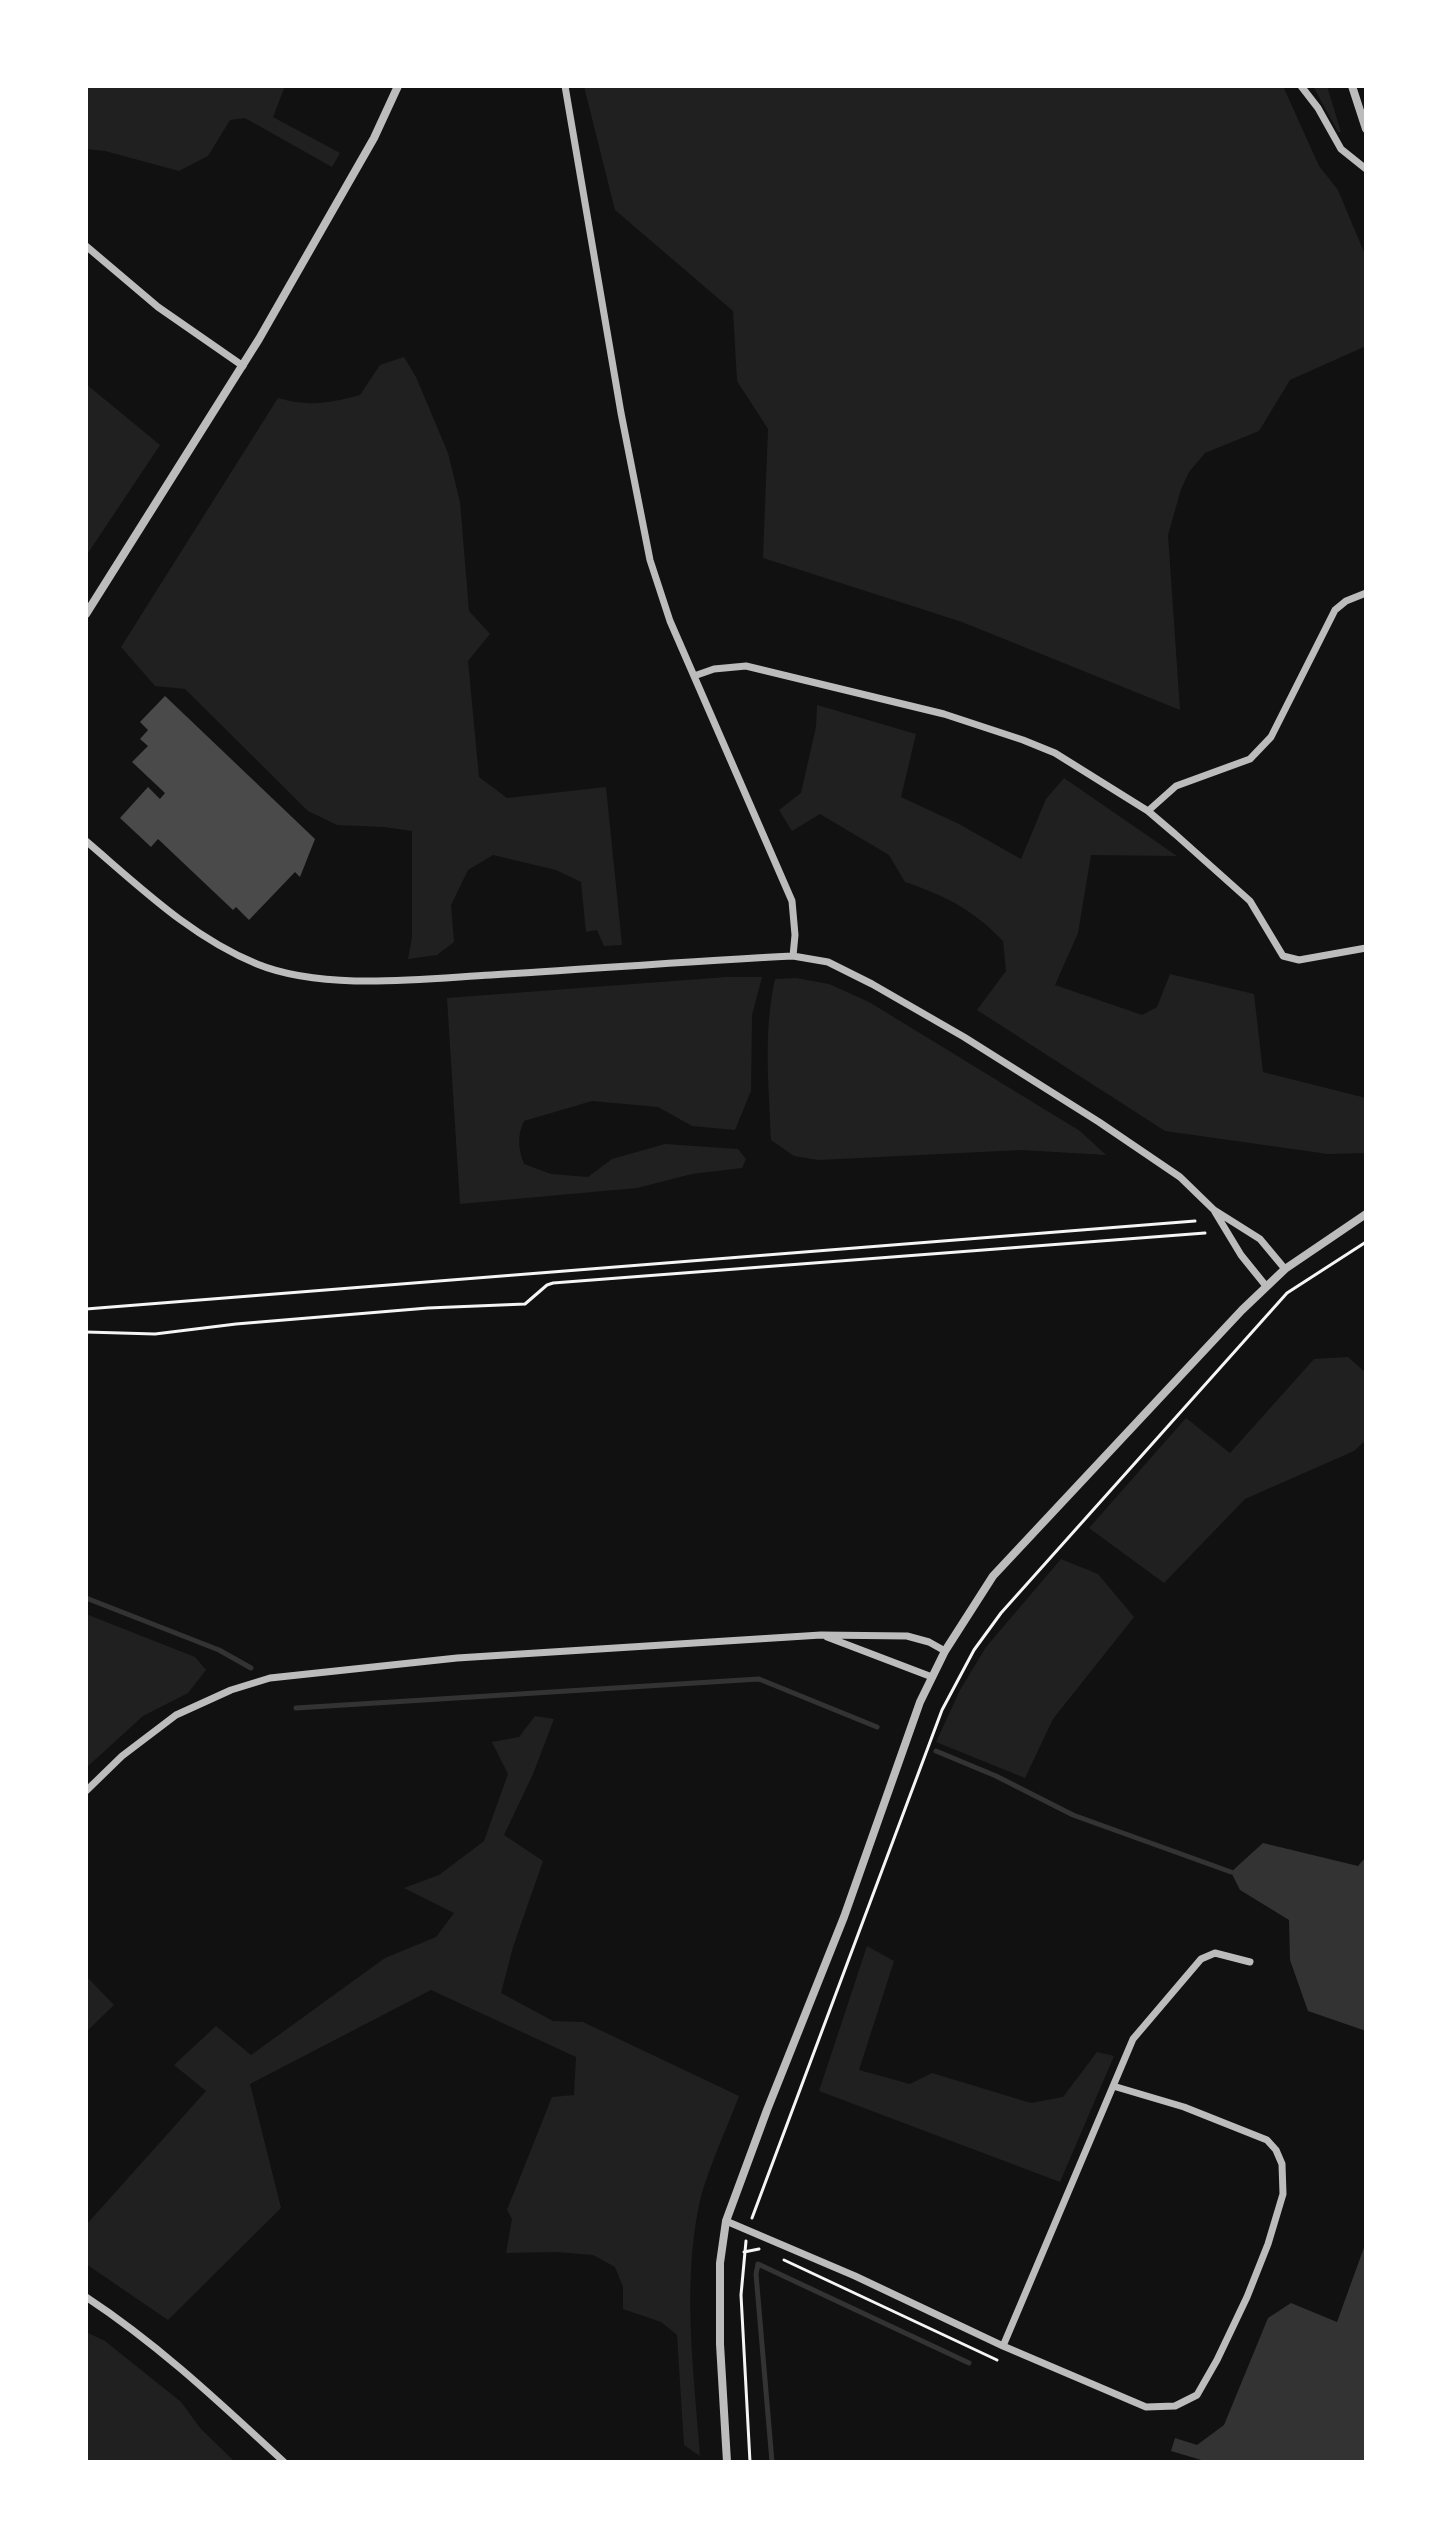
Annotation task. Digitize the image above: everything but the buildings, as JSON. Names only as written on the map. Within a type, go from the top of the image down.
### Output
[{"type":"street","points":[[86,614],[243,366],[349,183],[398,86]]},
{"type":"street","points":[[565,86],[649,554],[670,621],[792,901],[793,956]]},
{"type":"street","points":[[1301,86],[1318,108],[1341,149],[1366,169]]},
{"type":"street","points":[[1352,86],[1366,129]]},
{"type":"street","points":[[86,246],[158,307],[243,366]]},
{"type":"street","points":[[1148,811],[1176,786],[1250,759],[1271,737],[1335,610],[1346,601],[1366,593]]},
{"type":"street","points":[[694,676],[714,669],[746,666],[975,723],[1055,753],[1148,811],[1250,901],[1283,956],[1299,960],[1366,948]]},
{"type":"street","points":[[86,841],[166,910],[209,940],[259,965],[304,977],[394,981],[793,956],[837,965],[964,1037],[1099,1122],[1180,1177],[1214,1210],[1260,1239],[1285,1269]]},
{"type":"street","points":[[1214,1210],[1241,1255],[1266,1286]]},
{"type":"street","points":[[727,2462],[720,2277],[726,2221],[761,2123],[841,1924],[907,1737],[945,1651],[993,1576],[1266,1286],[1285,1269],[1366,1214]]},
{"type":"street","points":[[86,1791],[122,1756],[176,1715],[231,1690],[270,1678],[457,1658],[821,1635],[875,1633],[907,1636],[929,1642],[945,1651]]},
{"type":"street","points":[[821,1635],[932,1677]]},
{"type":"street","points":[[1003,2346],[1133,2039],[1201,1959],[1215,1953],[1250,1962]]},
{"type":"street","points":[[726,2221],[1146,2407],[1175,2406],[1197,2395],[1247,2297],[1283,2194],[1282,2164],[1267,2140],[1184,2107],[1113,2086]]},
{"type":"street","points":[[86,2297],[134,2329],[194,2378],[284,2462]]},
{"type":"path","points":[[86,1309],[1195,1221]]},
{"type":"path","points":[[86,1332],[155,1334],[412,1309],[525,1304],[553,1283],[1205,1233]]},
{"type":"path","points":[[750,2462],[741,2295],[748,2230],[942,1710],[974,1650],[1001,1613],[1287,1293],[1366,1242]]},
{"type":"path","points":[[744,2252],[756,2248],[768,2252]]},
{"type":"path","points":[[782,2259],[997,2360]]},
{"type":"shaded area","points":[[86,86],[285,86],[273,117],[340,153],[332,167],[245,118],[230,120],[208,156],[179,171],[105,151],[86,149]]},
{"type":"shaded area","points":[[584,86],[1283,86],[1319,166],[1338,190],[1366,257],[1366,346],[1290,380],[1259,431],[1205,453],[1189,472],[1168,535],[1180,710],[962,622],[763,558],[768,429],[737,381],[733,311],[615,210]]},
{"type":"shaded area","points":[[1313,86],[1327,86],[1341,132],[1338,132]]},
{"type":"shaded area","points":[[404,357],[416,377],[448,453],[460,502],[469,611],[490,634],[468,661],[479,777],[507,798],[606,787],[622,945],[604,946],[597,930],[586,932],[581,882],[556,870],[493,855],[468,870],[451,905],[454,942],[437,955],[408,959],[412,938],[412,831],[337,825],[308,811],[185,689],[155,686],[121,647],[278,398],[319,403],[360,395],[380,365]]},
{"type":"shaded area","points":[[86,384],[160,445],[86,556]]},
{"type":"shaded area","points":[[817,705],[916,734],[901,797],[959,824],[1021,859],[1046,799],[1064,778],[1177,856],[1091,855],[1078,933],[1055,985],[1142,1015],[1157,1007],[1170,974],[1254,994],[1263,1072],[1366,1098],[1366,1153],[1328,1154],[1165,1131],[977,1010],[1006,971],[1003,941],[958,905],[905,882],[889,855],[820,814],[792,831],[779,810],[801,793],[816,727]]},
{"type":"shaded area","points":[[762,977],[752,1015],[751,1091],[735,1130],[692,1126],[658,1107],[592,1101],[524,1121],[519,1137],[524,1164],[551,1174],[588,1177],[612,1159],[665,1144],[738,1149],[746,1159],[742,1168],[692,1174],[637,1188],[460,1204],[447,998]]},
{"type":"shaded area","points":[[796,978],[829,984],[869,1002],[1080,1131],[1106,1155],[1021,1150],[818,1160],[794,1156],[771,1140],[768,1039],[775,979]]},
{"type":"shaded area","points":[[1348,1357],[1366,1373],[1366,1440],[1354,1451],[1245,1499],[1164,1583],[1089,1528],[1186,1418],[1230,1453],[1314,1359]]},
{"type":"shaded area","points":[[1061,1559],[1098,1574],[1134,1617],[1053,1719],[1025,1778],[936,1742],[960,1690],[986,1647]]},
{"type":"shaded area","points":[[86,1614],[195,1657],[206,1670],[188,1693],[143,1716],[86,1768]]},
{"type":"shaded area","points":[[535,1716],[554,1719],[533,1774],[504,1835],[543,1861],[513,1947],[501,1993],[553,2021],[583,2022],[739,2096],[707,2179],[694,2236],[690,2299],[700,2456],[684,2445],[677,2335],[661,2322],[623,2309],[623,2287],[615,2267],[593,2255],[506,2253],[512,2219],[507,2210],[552,2097],[574,2095],[576,2057],[431,1990],[250,2084],[281,2208],[168,2320],[86,2264],[86,2225],[206,2091],[174,2065],[216,2026],[251,2055],[385,1958],[436,1937],[454,1913],[404,1888],[439,1875],[484,1841],[508,1774],[492,1742],[519,1737]]},
{"type":"shaded area","points":[[1263,1843],[1358,1866],[1366,1857],[1366,2031],[1308,2011],[1290,1960],[1289,1920],[1240,1890],[1231,1872]]},
{"type":"shaded area","points":[[867,1946],[894,1961],[859,2070],[910,2084],[932,2073],[1031,2103],[1063,2097],[1097,2052],[1114,2056],[1060,2182],[819,2091]]},
{"type":"shaded area","points":[[86,1976],[114,2005],[86,2032]]},
{"type":"shaded area","points":[[1366,2242],[1366,2462],[1208,2462],[1171,2451],[1175,2438],[1197,2445],[1224,2425],[1268,2318],[1291,2303],[1337,2322]]},
{"type":"shaded area","points":[[86,2332],[105,2341],[181,2402],[201,2429],[235,2462],[86,2462]]},
{"type":"waterway","points":[[86,1598],[219,1650],[251,1668]]},
{"type":"waterway","points":[[296,1708],[759,1679],[877,1727]]},
{"type":"waterway","points":[[936,1751],[996,1776],[1073,1815],[1231,1872]]},
{"type":"waterway","points":[[772,2462],[756,2274],[758,2264],[969,2363]]}]
